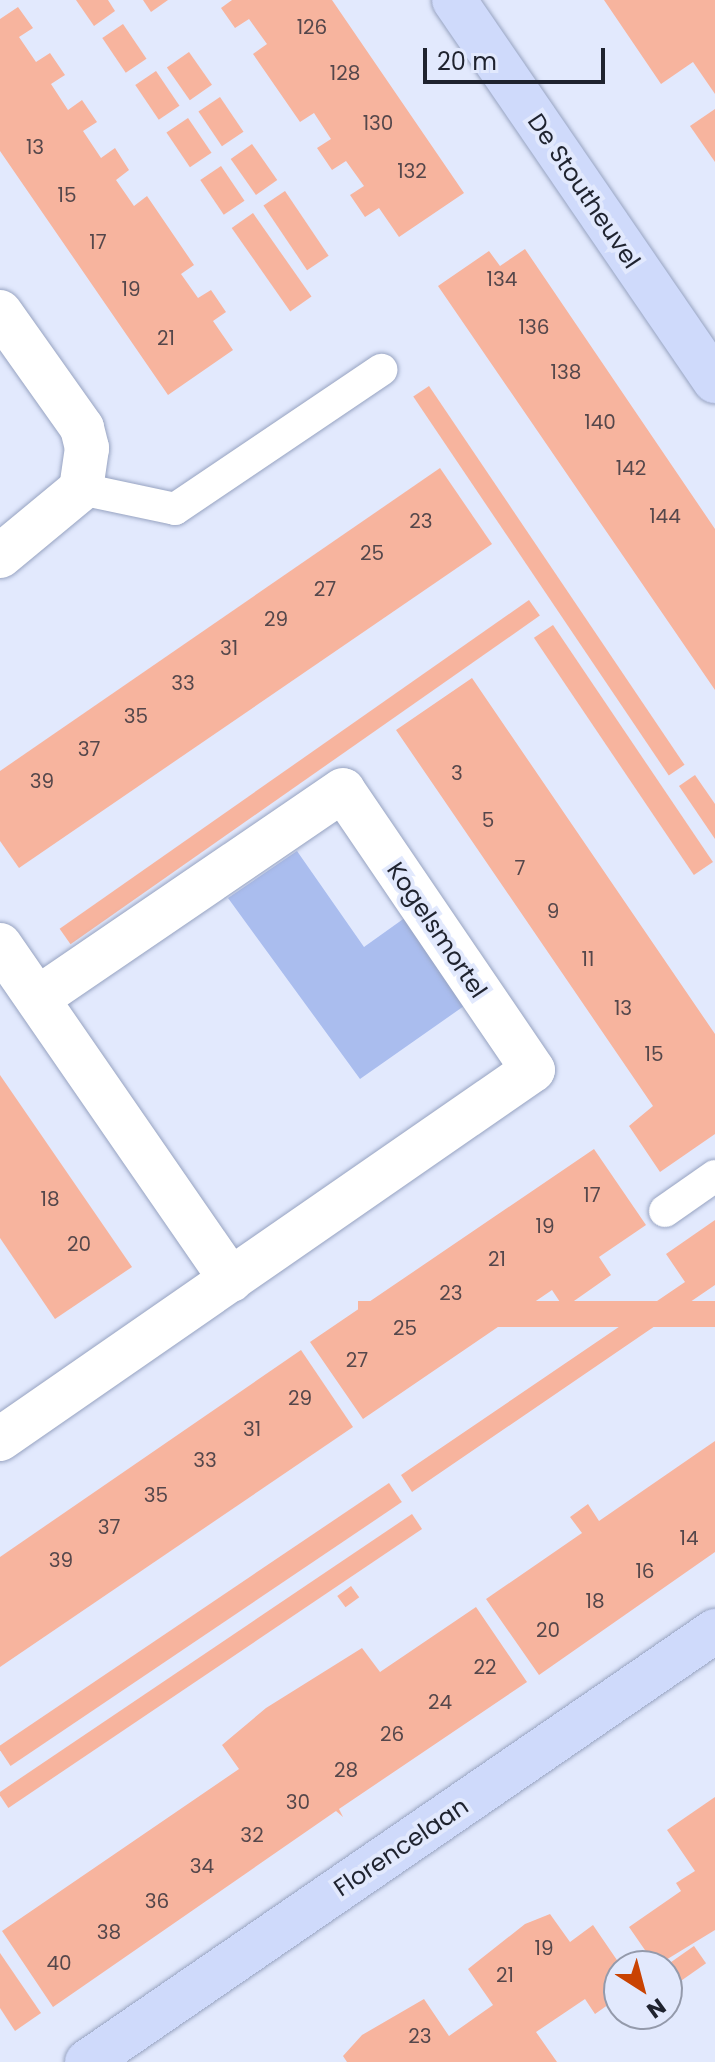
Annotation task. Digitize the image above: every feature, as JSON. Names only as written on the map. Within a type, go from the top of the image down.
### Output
[{"type":"street","name":"De Stoutheuvel","points":[[454,0],[715,381]]},
{"type":"street","points":[[0,312],[82,428],[81,489],[0,556]]},
{"type":"street","name":"Kogelsmortel","points":[[0,1439],[533,1070],[343,790],[38,998]]},
{"type":"street","points":[[0,945],[231,1280]]},
{"type":"street","name":"Florencelaan","points":[[87,2062],[715,1631]]},
{"type":"lane","points":[[81,489],[175,509],[381,370]]},
{"type":"lane","points":[[665,1211],[715,1176]]},
{"type":"shaded area","points":[[297,851],[364,947],[406,917],[464,1006],[360,1079],[228,898]]},
{"type":"building","points":[[76,0],[108,0],[115,11],[94,26]]},
{"type":"building","points":[[143,0],[168,0],[151,12]]},
{"type":"building","points":[[232,0],[332,0],[464,193],[399,237],[379,208],[365,217],[350,195],[364,186],[346,161],[332,170],[317,148],[331,139],[314,113],[300,122],[253,54],[267,44],[249,19],[235,28],[221,8]]},
{"type":"building","points":[[604,0],[715,0],[715,94],[693,62],[661,84]]},
{"type":"building","points":[[18,7],[33,28],[19,37],[36,62],[50,53],[65,75],[51,84],[68,110],[82,100],[97,122],[83,131],[101,158],[115,148],[129,170],[116,180],[134,206],[147,196],[194,265],[181,274],[198,298],[211,290],[226,312],[213,321],[233,350],[168,395],[0,151],[0,19]]},
{"type":"building","points":[[123,24],[146,59],[126,73],[102,38]]},
{"type":"building","points":[[189,52],[212,85],[190,100],[167,67]]},
{"type":"building","points":[[156,71],[179,106],[159,120],[135,85]]},
{"type":"building","points":[[220,97],[243,132],[222,146],[198,112]]},
{"type":"building","points":[[715,109],[715,162],[690,126]]},
{"type":"building","points":[[188,118],[211,153],[190,167],[166,133]]},
{"type":"building","points":[[252,144],[277,180],[256,195],[231,159]]},
{"type":"building","points":[[221,166],[244,201],[224,215],[200,180]]},
{"type":"building","points":[[285,191],[329,256],[307,270],[263,206]]},
{"type":"building","points":[[253,213],[312,297],[290,311],[232,228]]},
{"type":"building","points":[[525,249],[715,529],[715,690],[438,286],[489,251],[500,266]]},
{"type":"building","points":[[429,386],[685,765],[669,775],[413,397]]},
{"type":"building","points":[[440,468],[492,544],[19,868],[0,841],[0,771]]},
{"type":"building","points":[[529,600],[540,616],[71,944],[60,929]]},
{"type":"building","points":[[553,625],[713,862],[694,875],[534,638]]},
{"type":"building","points":[[472,678],[715,1034],[715,1134],[660,1172],[629,1126],[653,1106],[396,730]]},
{"type":"building","points":[[695,775],[715,804],[715,839],[679,786]]},
{"type":"building","points":[[0,1075],[132,1267],[55,1319],[0,1238]]},
{"type":"building","points":[[594,1149],[646,1225],[599,1257],[611,1275],[564,1308],[552,1290],[363,1419],[310,1342]]},
{"type":"building","points":[[715,1220],[715,1285],[412,1492],[401,1475],[685,1282],[666,1254]]},
{"type":"building","points":[[358,1301],[715,1301],[715,1327],[358,1327]]},
{"type":"building","points":[[301,1350],[353,1427],[0,1667],[0,1557]]},
{"type":"building","points":[[715,1441],[715,1552],[539,1675],[486,1599],[582,1533],[570,1517],[588,1504],[599,1521]]},
{"type":"building","points":[[389,1483],[402,1502],[11,1766],[0,1745]]},
{"type":"building","points":[[412,1514],[422,1529],[8,1808],[0,1792]]},
{"type":"building","points":[[351,1586],[359,1597],[345,1607],[337,1596]]},
{"type":"building","points":[[476,1607],[527,1682],[339,1809],[343,1817],[336,1811],[53,2007],[2,1931],[239,1769],[222,1745],[266,1708],[362,1648],[380,1672]]},
{"type":"building","points":[[715,1797],[715,1930],[682,1950],[645,1950],[629,1927],[681,1891],[676,1883],[695,1871],[667,1830]]},
{"type":"building","points":[[550,1914],[570,1942],[593,1925],[610,1950],[603,1950],[603,2008],[595,2014],[585,1999],[536,2032],[557,2062],[347,2062],[343,2056],[362,2035],[424,1999],[449,2036],[493,2005],[468,1969],[525,1924]]},
{"type":"building","points":[[694,1946],[706,1963],[683,1979],[683,1954]]},
{"type":"building","points":[[0,1953],[41,2013],[15,2031],[0,2008]]}]
